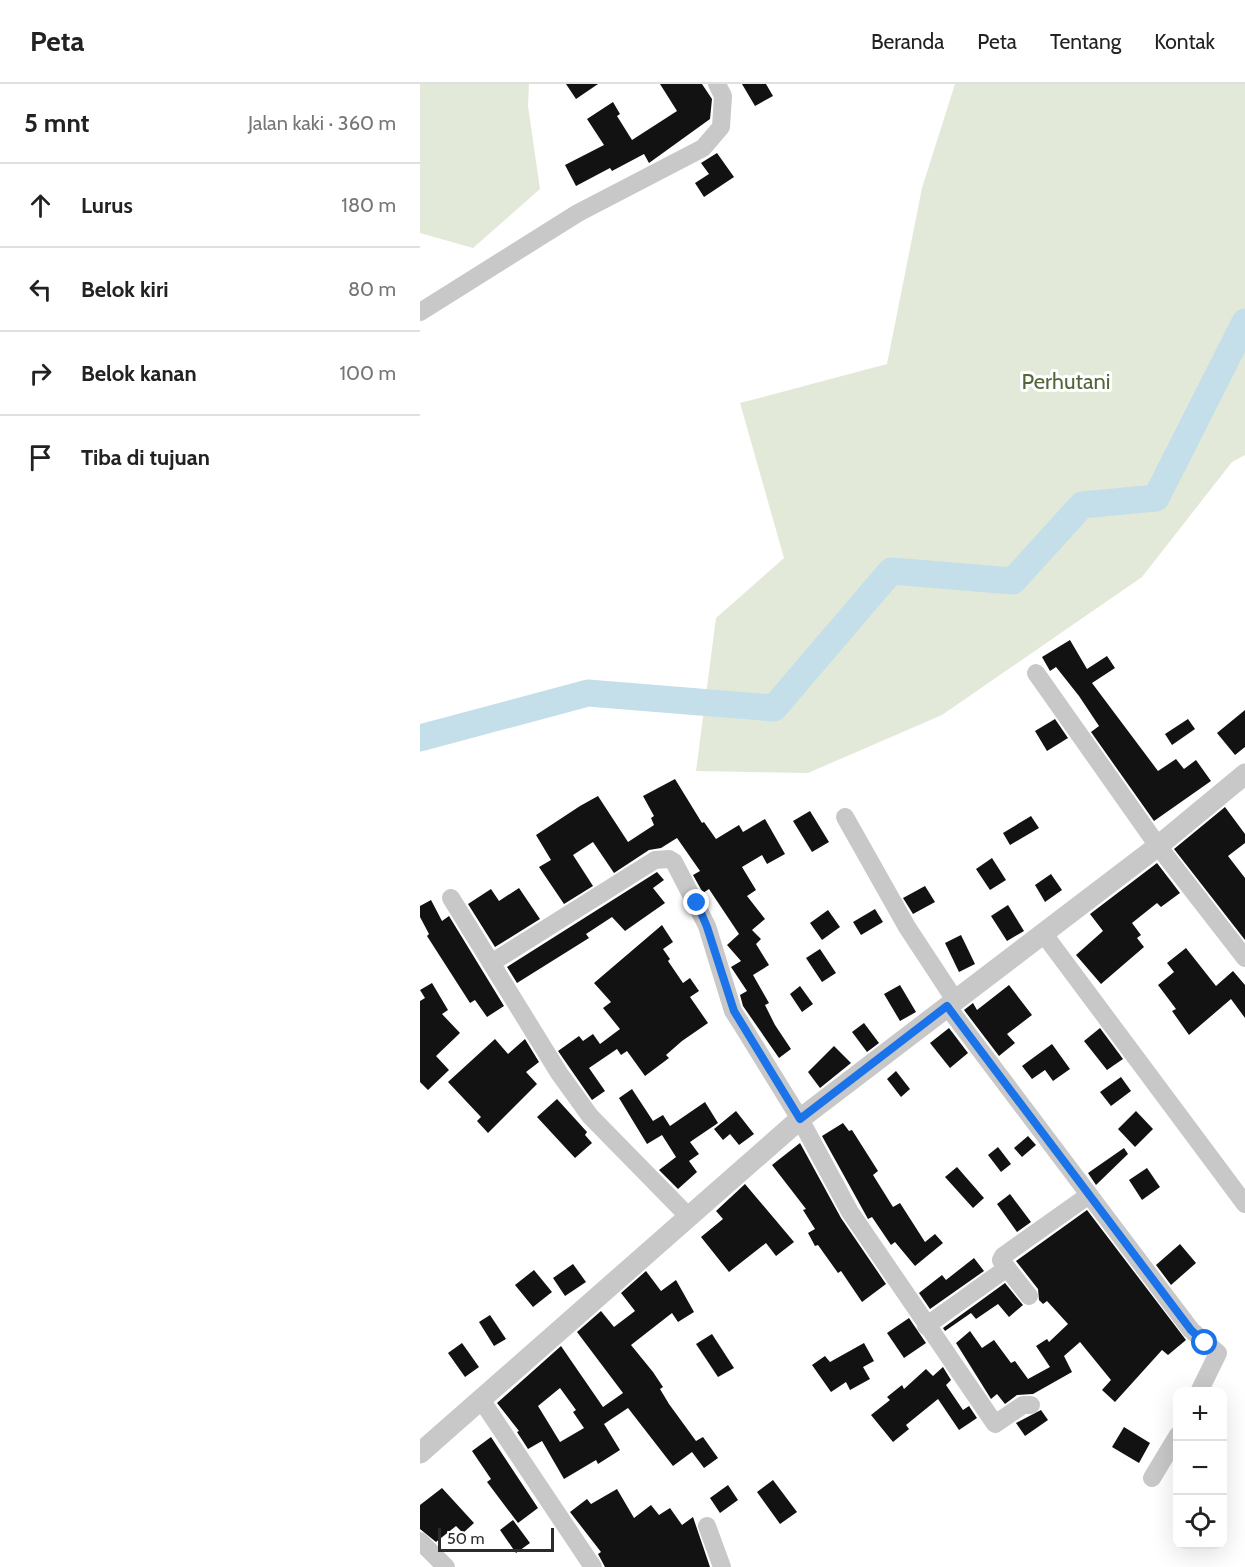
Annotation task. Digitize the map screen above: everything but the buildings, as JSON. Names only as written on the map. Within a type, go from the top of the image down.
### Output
[{"type":"street","points":[[420,312],[578,213],[704,148],[722,127],[723,96],[717,84]]},
{"type":"street","points":[[1036,673],[1158,846],[1245,958]]},
{"type":"street","points":[[420,1453],[482,1401],[555,1333],[800,1119],[1158,846],[1245,774]]},
{"type":"street","points":[[845,817],[951,1003],[1089,1195],[1191,1330],[1218,1353],[1201,1387]]},
{"type":"street","points":[[491,963],[655,860],[669,859],[674,862],[705,921],[734,1011],[800,1119],[837,1190],[926,1326],[995,1424],[1023,1405],[1032,1405]]},
{"type":"street","points":[[451,898],[559,1073],[590,1116],[689,1217]]},
{"type":"street","points":[[1043,933],[1245,1204]]},
{"type":"street","points":[[1029,1296],[1006,1268],[1001,1260],[1003,1256],[1089,1195]]},
{"type":"street","points":[[926,1326],[1006,1268]]},
{"type":"street","points":[[482,1401],[594,1567]]},
{"type":"street","points":[[1152,1478],[1174,1441]]},
{"type":"street","points":[[706,1526],[722,1567]]},
{"type":"street","points":[[420,1541],[446,1567]]},
{"type":"green space","points":[[420,84],[529,84],[528,106],[540,189],[473,248],[420,233]]},
{"type":"green space","name":"Perhutani","points":[[955,84],[1245,84],[1245,455],[1232,462],[1142,577],[942,715],[808,773],[696,771],[716,618],[784,558],[740,403],[887,364],[922,188]]},
{"type":"waterway","points":[[420,738],[588,693],[774,708],[891,571],[1013,581],[1082,505],[1156,498],[1245,322]]},
{"type":"route","points":[[697,903],[734,1011],[800,1119],[947,1006],[1191,1330],[1205,1343]]}]
